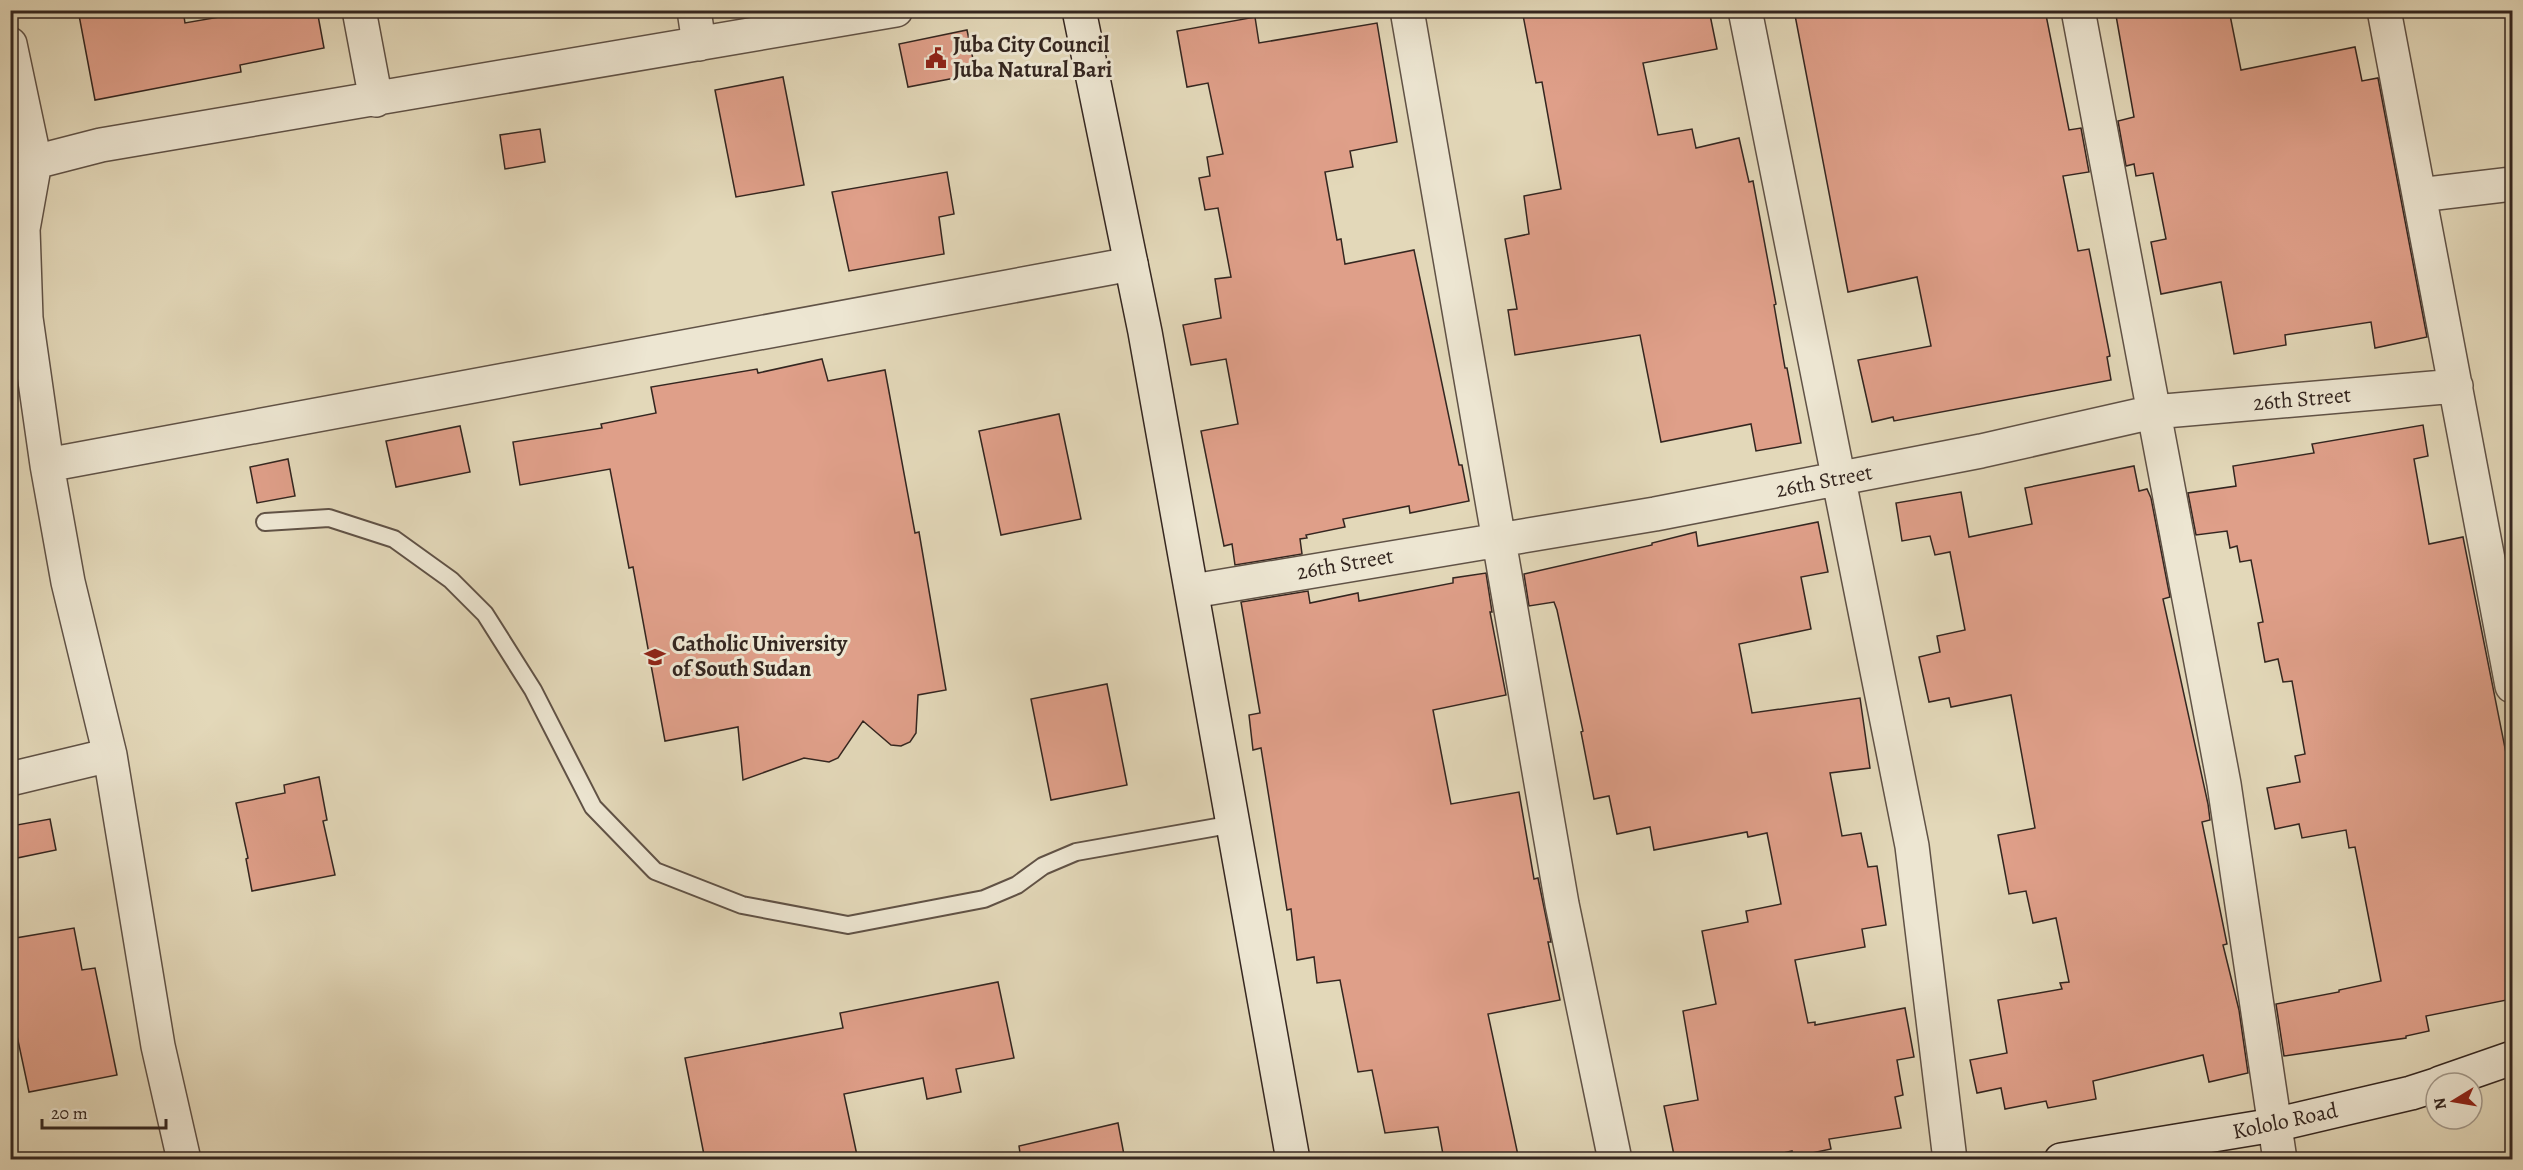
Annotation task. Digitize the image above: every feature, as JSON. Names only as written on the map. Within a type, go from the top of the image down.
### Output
[{"type":"street","points":[[358,10],[376,100]]},
{"type":"street","points":[[694,10],[699,44]]},
{"type":"street","points":[[35,162],[101,145],[896,10]]},
{"type":"street","points":[[1079,10],[1131,264],[1193,591],[1293,1160]]},
{"type":"street","points":[[1407,10],[1562,904],[1615,1160]]},
{"type":"street","points":[[1745,10],[1912,846],[1950,1160]]},
{"type":"street","points":[[2078,10],[2224,784],[2280,1160]]},
{"type":"street","points":[[2384,10],[2512,680]]},
{"type":"street","points":[[10,44],[35,162],[23,229],[26,318],[48,465],[68,582],[110,755],[158,1046],[184,1160]]},
{"type":"street","points":[[2419,195],[2512,183]]},
{"type":"street","points":[[48,465],[1131,264]]},
{"type":"street","name":"26th Street","points":[[1193,591],[1655,514],[1981,451],[2153,412],[2456,386]]},
{"type":"street","points":[[10,778],[110,755]]},
{"type":"street","points":[[2475,1071],[2512,1058]]},
{"type":"street","name":"Kololo Road","points":[[2061,1160],[2274,1125],[2424,1088]]},
{"type":"lane","points":[[265,522],[329,518],[394,539],[452,580],[485,614],[533,690],[593,807],[655,872],[742,905],[848,925],[984,899],[1017,885],[1043,866],[1076,852],[1234,824]]},
{"type":"building","points":[[78,10],[183,10],[185,23],[254,11],[317,10],[324,48],[240,65],[241,72],[95,100]]},
{"type":"building","points":[[1522,10],[1709,10],[1717,49],[1643,63],[1658,135],[1692,129],[1696,148],[1739,138],[1749,182],[1753,181],[1776,304],[1774,305],[1785,368],[1787,368],[1801,443],[1756,451],[1751,424],[1661,442],[1640,335],[1515,355],[1508,310],[1517,309],[1505,239],[1529,234],[1524,196],[1561,189],[1542,82],[1536,83]]},
{"type":"building","points":[[1794,10],[1970,10],[1971,17],[2004,10],[2045,10],[2069,130],[2081,128],[2089,172],[2063,176],[2078,251],[2089,249],[2110,356],[2107,357],[2111,380],[1894,421],[1893,417],[1872,422],[1858,360],[1931,346],[1917,277],[1848,292]]},
{"type":"building","points":[[2115,10],[2229,10],[2241,70],[2355,47],[2362,81],[2378,78],[2427,337],[2375,348],[2371,322],[2285,335],[2286,345],[2234,354],[2221,282],[2161,294],[2151,242],[2166,239],[2153,173],[2136,176],[2134,164],[2126,166],[2118,121],[2134,117]]},
{"type":"building","points":[[1255,17],[1259,43],[1377,23],[1397,142],[1350,151],[1353,167],[1325,172],[1337,240],[1341,239],[1345,264],[1414,250],[1459,465],[1462,465],[1469,501],[1410,513],[1409,506],[1343,519],[1345,527],[1306,535],[1307,538],[1300,539],[1302,554],[1235,565],[1232,544],[1224,546],[1201,431],[1238,424],[1226,359],[1191,365],[1183,325],[1221,318],[1215,279],[1231,277],[1218,208],[1205,210],[1199,178],[1210,176],[1207,157],[1223,154],[1208,83],[1187,87],[1177,31]]},
{"type":"building","points":[[967,30],[976,74],[908,87],[899,44]]},
{"type":"building","points":[[783,77],[804,185],[736,197],[715,90]]},
{"type":"building","points":[[540,129],[545,162],[505,169],[500,135]]},
{"type":"building","points":[[947,172],[954,214],[939,217],[944,254],[849,271],[832,192]]},
{"type":"building","points":[[822,359],[828,381],[885,370],[915,533],[919,532],[946,690],[918,695],[916,733],[910,742],[901,746],[891,745],[863,721],[838,758],[829,762],[804,758],[743,780],[738,727],[665,741],[633,567],[629,568],[610,469],[520,485],[513,442],[602,428],[601,424],[656,413],[651,387],[757,369],[758,373]]},
{"type":"building","points":[[1059,414],[1081,519],[1001,535],[979,431]]},
{"type":"building","points":[[2423,425],[2428,456],[2414,459],[2429,544],[2463,537],[2508,763],[2512,794],[2512,999],[2426,1016],[2429,1031],[2406,1036],[2406,1038],[2284,1056],[2276,1004],[2381,981],[2355,847],[2349,848],[2346,830],[2302,838],[2299,824],[2275,829],[2267,788],[2300,782],[2295,756],[2305,754],[2292,681],[2283,682],[2278,659],[2265,662],[2258,623],[2263,622],[2251,560],[2240,562],[2237,546],[2230,548],[2227,531],[2196,535],[2188,493],[2236,486],[2233,466],[2314,453],[2312,444]]},
{"type":"building","points":[[460,426],[470,472],[396,487],[386,441]]},
{"type":"building","points":[[288,459],[295,496],[257,503],[250,467]]},
{"type":"building","points":[[2134,466],[2139,491],[2147,489],[2151,498],[2170,597],[2163,599],[2208,804],[2210,820],[2202,822],[2227,944],[2223,945],[2239,1010],[2248,1073],[2209,1082],[2203,1055],[2093,1081],[2096,1099],[2048,1108],[2046,1101],[2005,1109],[2001,1088],[1977,1093],[1970,1060],[2007,1053],[1998,1000],[2062,989],[2060,983],[2069,982],[2056,918],[2033,923],[2026,891],[2009,894],[1998,835],[2035,828],[2011,695],[1951,707],[1949,698],[1929,702],[1919,657],[1940,652],[1937,636],[1965,630],[1950,552],[1935,555],[1930,536],[1902,541],[1896,503],[1961,492],[1969,537],[2032,524],[2025,488]]},
{"type":"building","points":[[1818,522],[1828,572],[1801,577],[1811,629],[1739,644],[1752,713],[1860,698],[1870,768],[1830,773],[1842,836],[1861,833],[1868,867],[1877,866],[1886,925],[1862,929],[1865,947],[1795,960],[1808,1023],[1815,1022],[1815,1025],[1905,1008],[1914,1057],[1897,1060],[1903,1095],[1895,1097],[1901,1128],[1829,1139],[1831,1149],[1793,1157],[1792,1151],[1754,1160],[1675,1160],[1664,1106],[1698,1100],[1683,1011],[1716,1004],[1702,931],[1748,922],[1746,911],[1781,904],[1767,833],[1748,837],[1747,832],[1654,850],[1650,827],[1617,834],[1609,796],[1594,799],[1581,732],[1583,731],[1557,610],[1554,602],[1529,606],[1524,574],[1652,545],[1652,543],[1696,532],[1698,546]]},
{"type":"building","points":[[1486,573],[1492,612],[1490,612],[1506,695],[1433,710],[1451,804],[1519,792],[1534,879],[1538,878],[1551,942],[1548,942],[1560,1000],[1488,1014],[1519,1160],[1444,1160],[1438,1127],[1385,1133],[1372,1070],[1358,1072],[1340,980],[1317,983],[1314,957],[1297,960],[1291,909],[1287,910],[1261,748],[1253,750],[1249,715],[1260,713],[1241,602],[1308,591],[1310,603],[1358,593],[1359,601],[1453,583],[1453,578]]},
{"type":"building","points":[[1107,684],[1127,785],[1051,800],[1031,699]]},
{"type":"building","points":[[319,777],[327,820],[323,821],[335,875],[252,891],[246,859],[248,858],[236,803],[285,793],[284,785]]},
{"type":"building","points":[[50,819],[56,850],[17,858],[11,826]]},
{"type":"building","points":[[74,928],[82,970],[95,968],[117,1075],[29,1092],[10,1003],[10,939]]},
{"type":"building","points":[[998,982],[1014,1058],[956,1069],[961,1092],[927,1099],[923,1078],[844,1094],[858,1160],[705,1160],[685,1058],[843,1028],[840,1013]]},
{"type":"building","points":[[1118,1123],[1125,1160],[1021,1160],[1019,1146]]},
{"type":"place","name":"Juba City Council Juba Natural Bari","points":[[936,58]]},
{"type":"place","name":"Catholic University of South Sudan","points":[[655,657]]}]
